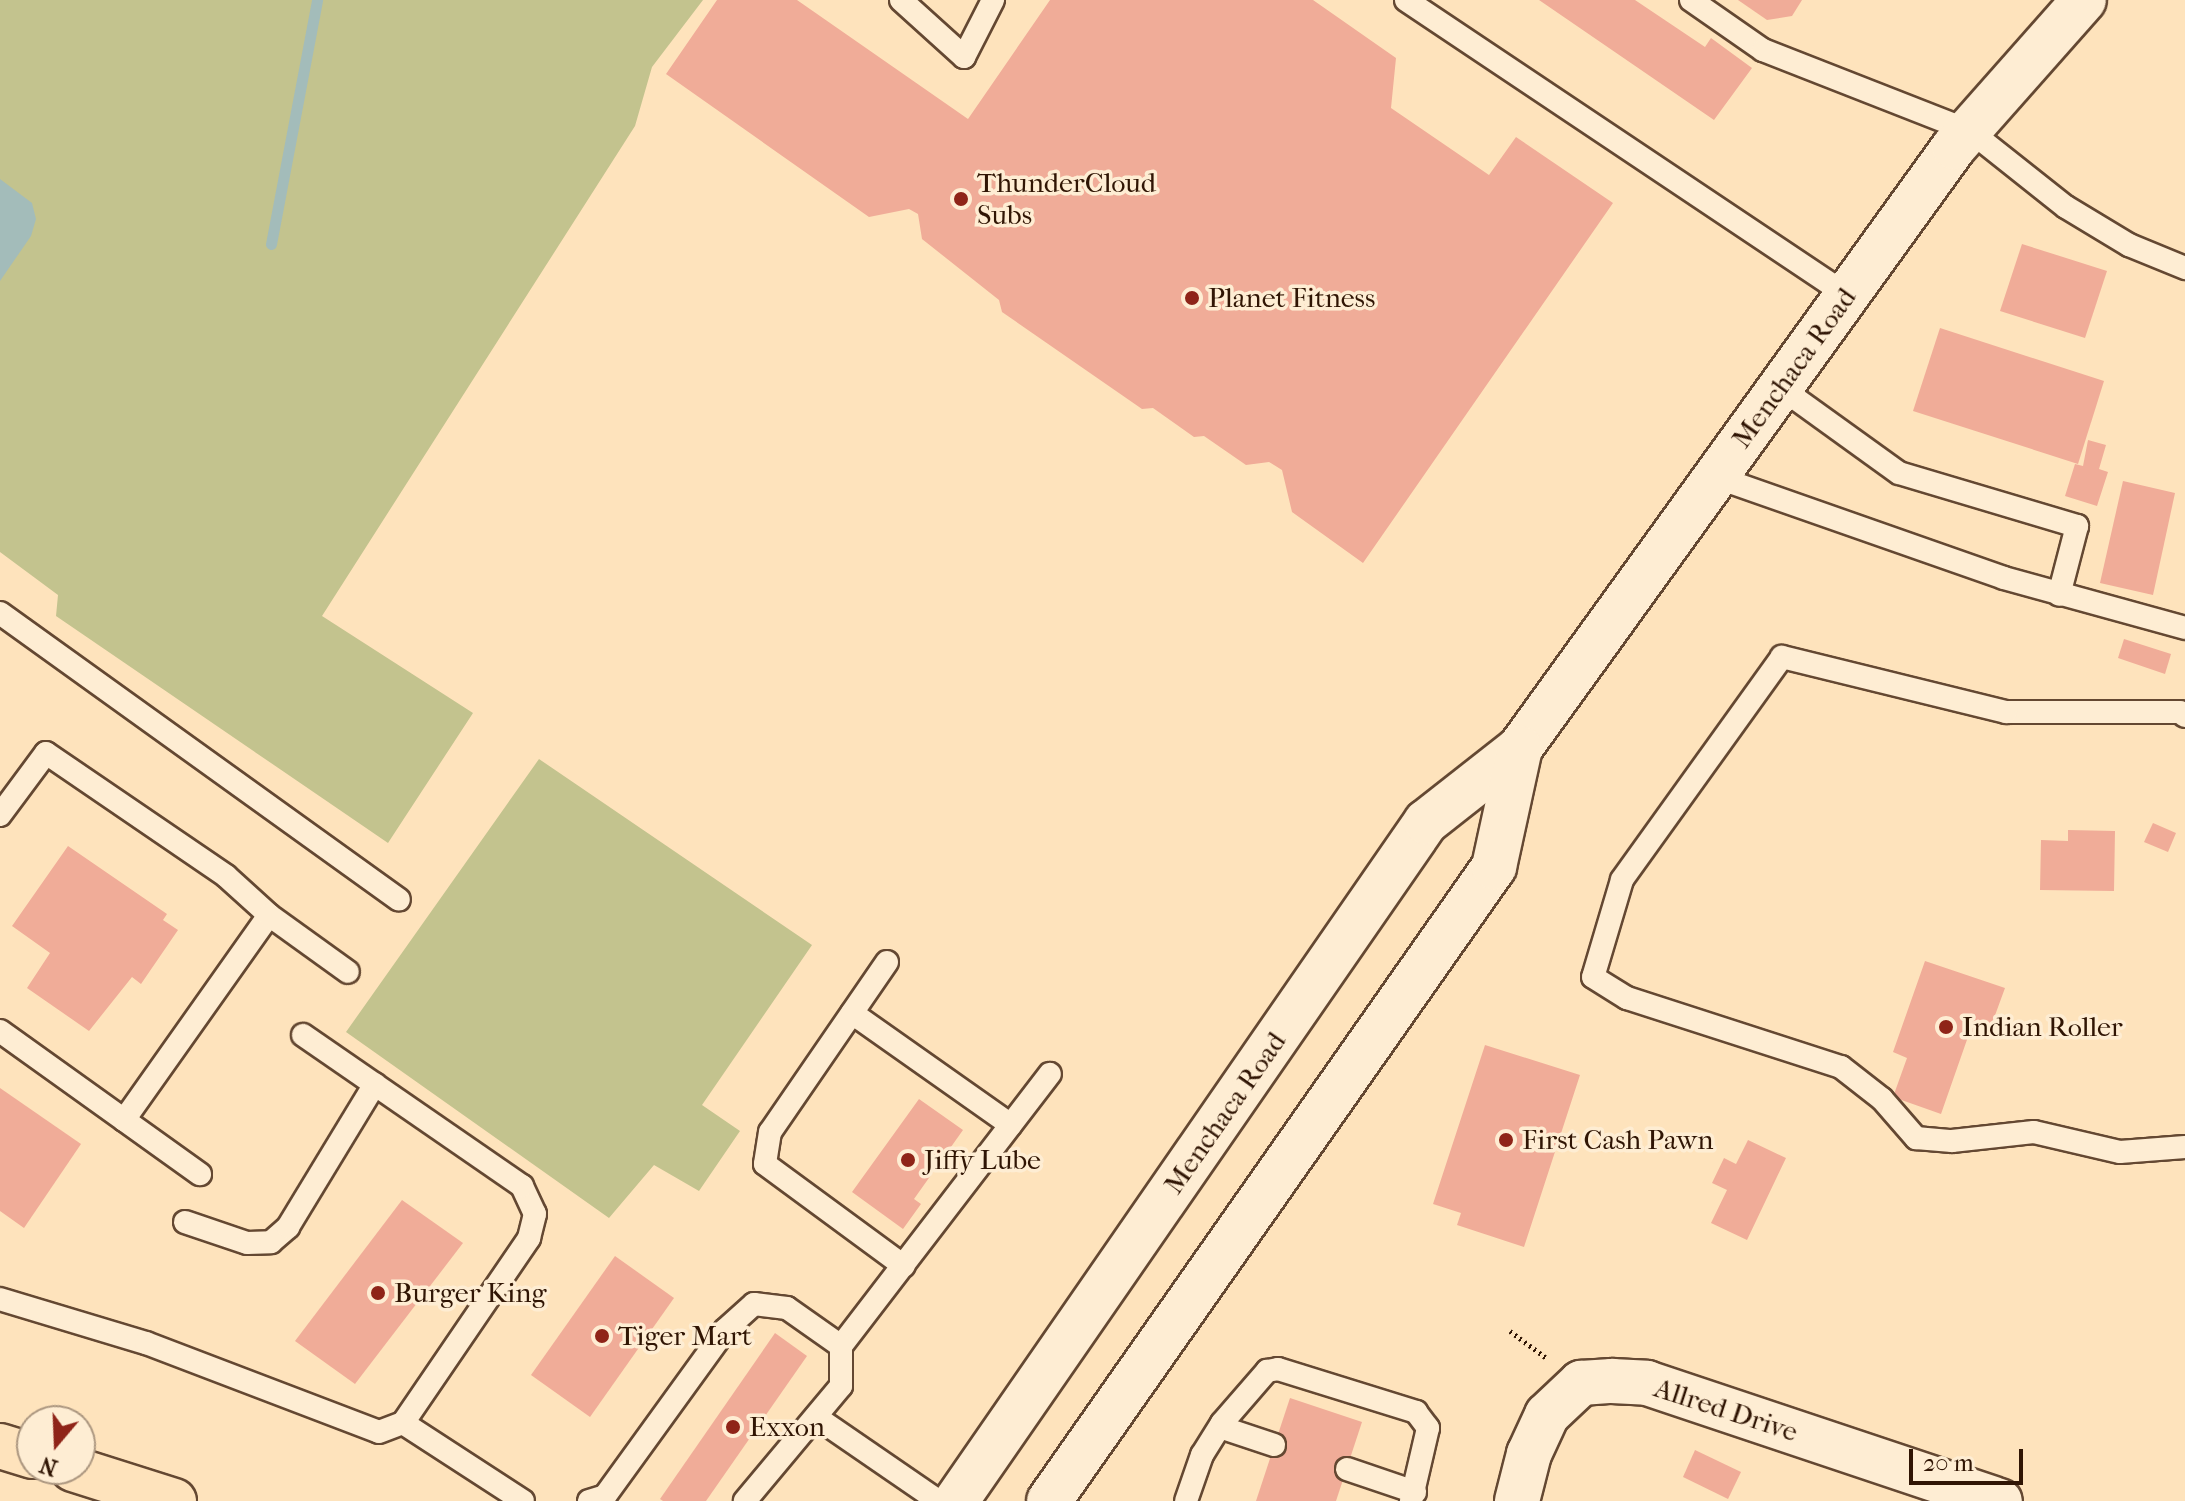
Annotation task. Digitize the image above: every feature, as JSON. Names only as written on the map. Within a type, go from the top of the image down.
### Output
[{"type":"main road","name":"Menchaca Road","points":[[956,1501],[1426,822],[1520,748],[1847,295],[1970,131],[2084,0]]},
{"type":"main road","name":"Menchaca Road","points":[[1049,1501],[1494,867],[1520,748]]},
{"type":"main road","name":"Allred Drive","points":[[1517,1501],[1529,1454],[1562,1396],[1581,1383],[1612,1381],[1647,1383],[2000,1501]]},
{"type":"main road","points":[[96,1476],[174,1501]]},
{"type":"lane","points":[[901,0],[964,57],[993,0]]},
{"type":"lane","points":[[1406,0],[1847,295]]},
{"type":"lane","points":[[1691,0],[1763,50],[1970,131],[2066,207],[2129,245],[2185,268]]},
{"type":"lane","points":[[1781,388],[1899,473],[2077,526],[2059,595]]},
{"type":"lane","points":[[1716,477],[2059,595],[2185,628]]},
{"type":"lane","points":[[0,613],[399,900]]},
{"type":"lane","points":[[2185,716],[2180,712],[2006,712],[1782,657],[1622,880],[1593,977],[1627,998],[1841,1067],[1882,1099],[1916,1138],[1952,1141],[2034,1132],[2120,1152],[2185,1147]]},
{"type":"lane","points":[[0,815],[46,753],[226,876],[269,915],[348,972]]},
{"type":"lane","points":[[124,1120],[269,915]]},
{"type":"lane","points":[[887,962],[770,1132],[765,1164],[904,1266]]},
{"type":"lane","points":[[852,1013],[1011,1125]]},
{"type":"lane","points":[[0,1031],[200,1174]]},
{"type":"lane","points":[[0,1299],[146,1343],[379,1432],[403,1423],[529,1238],[535,1214],[522,1186],[303,1035]]},
{"type":"lane","points":[[745,1501],[841,1386],[841,1346],[1050,1074]]},
{"type":"lane","points":[[185,1222],[247,1243],[271,1242],[288,1227],[375,1084]]},
{"type":"lane","points":[[603,1499],[725,1330],[754,1304],[787,1308],[841,1346]]},
{"type":"lane","points":[[1186,1501],[1202,1455],[1220,1427],[1267,1371],[1278,1369],[1416,1412],[1428,1428],[1413,1496],[1347,1469]]},
{"type":"lane","points":[[816,1417],[938,1501]]},
{"type":"lane","points":[[403,1423],[523,1501]]},
{"type":"lane","points":[[1220,1427],[1274,1445]]},
{"type":"green space","points":[[0,0],[703,0],[652,67],[635,126],[322,616],[473,713],[388,843],[56,616],[58,595],[0,552]]},
{"type":"green space","points":[[539,759],[812,945],[702,1105],[740,1131],[699,1191],[654,1165],[609,1218],[346,1032]]},
{"type":"water","points":[[0,179],[32,203],[36,219],[31,236],[0,281]]},
{"type":"building","points":[[717,0],[797,0],[968,119],[1050,0],[1313,0],[1396,58],[1391,108],[1489,175],[1516,137],[1613,203],[1363,563],[1292,512],[1282,470],[1269,462],[1246,465],[1204,436],[1194,437],[1153,408],[1142,409],[1002,312],[999,300],[922,239],[918,214],[909,209],[869,217],[666,74]]},
{"type":"building","points":[[1539,0],[1635,0],[1705,47],[1711,38],[1752,68],[1714,120]]},
{"type":"building","points":[[1738,0],[1802,0],[1792,16],[1767,20]]},
{"type":"building","points":[[2022,244],[2107,271],[2085,338],[2000,311]]},
{"type":"building","points":[[1940,328],[2104,381],[2078,464],[1913,411]]},
{"type":"building","points":[[2088,440],[2106,445],[2099,469],[2108,472],[2097,506],[2065,496],[2075,464],[2083,466]]},
{"type":"building","points":[[2123,481],[2175,493],[2153,595],[2100,583]]},
{"type":"building","points":[[2124,639],[2171,654],[2165,674],[2118,658]]},
{"type":"building","points":[[2153,823],[2176,833],[2168,852],[2144,842]]},
{"type":"building","points":[[2068,830],[2115,831],[2114,891],[2040,890],[2041,840],[2068,841]]},
{"type":"building","points":[[68,846],[167,914],[163,920],[178,930],[141,984],[132,977],[89,1031],[27,988],[50,953],[12,926]]},
{"type":"building","points":[[1925,961],[2005,988],[1986,1040],[1969,1034],[1941,1114],[1893,1097],[1907,1058],[1893,1052]]},
{"type":"building","name":"First Cash Pawn","points":[[1485,1045],[1580,1075],[1524,1247],[1457,1225],[1461,1213],[1433,1204]]},
{"type":"building","points":[[0,1088],[81,1144],[24,1228],[0,1211]]},
{"type":"building","name":"Jiffy Lube","points":[[919,1099],[963,1130],[914,1199],[921,1204],[903,1229],[852,1192]]},
{"type":"building","points":[[1748,1140],[1786,1158],[1747,1240],[1711,1223],[1727,1190],[1712,1183],[1724,1158],[1736,1164]]},
{"type":"building","name":"Burger King","points":[[402,1200],[463,1243],[355,1384],[295,1341]]},
{"type":"building","name":"Tiger Mart","points":[[615,1256],[674,1298],[590,1417],[531,1375]]},
{"type":"building","name":"Exxon","points":[[775,1333],[807,1356],[706,1501],[660,1499]]},
{"type":"building","points":[[1290,1398],[1362,1422],[1336,1501],[1256,1501]]},
{"type":"building","points":[[1695,1450],[1741,1472],[1728,1499],[1683,1477]]},
{"type":"waterway","points":[[271,244],[317,0]]},
{"type":"place","name":"ThunderCloud Subs","points":[[961,199]]},
{"type":"place","name":"Planet Fitness","points":[[1192,298]]},
{"type":"place","name":"Indian Roller","points":[[1946,1027]]},
{"type":"place","name":"First Cash Pawn","points":[[1506,1140]]},
{"type":"place","name":"Jiffy Lube","points":[[908,1160]]},
{"type":"place","name":"Burger King","points":[[378,1293]]},
{"type":"place","name":"Tiger Mart","points":[[602,1336]]},
{"type":"place","name":"Exxon","points":[[733,1427]]}]
